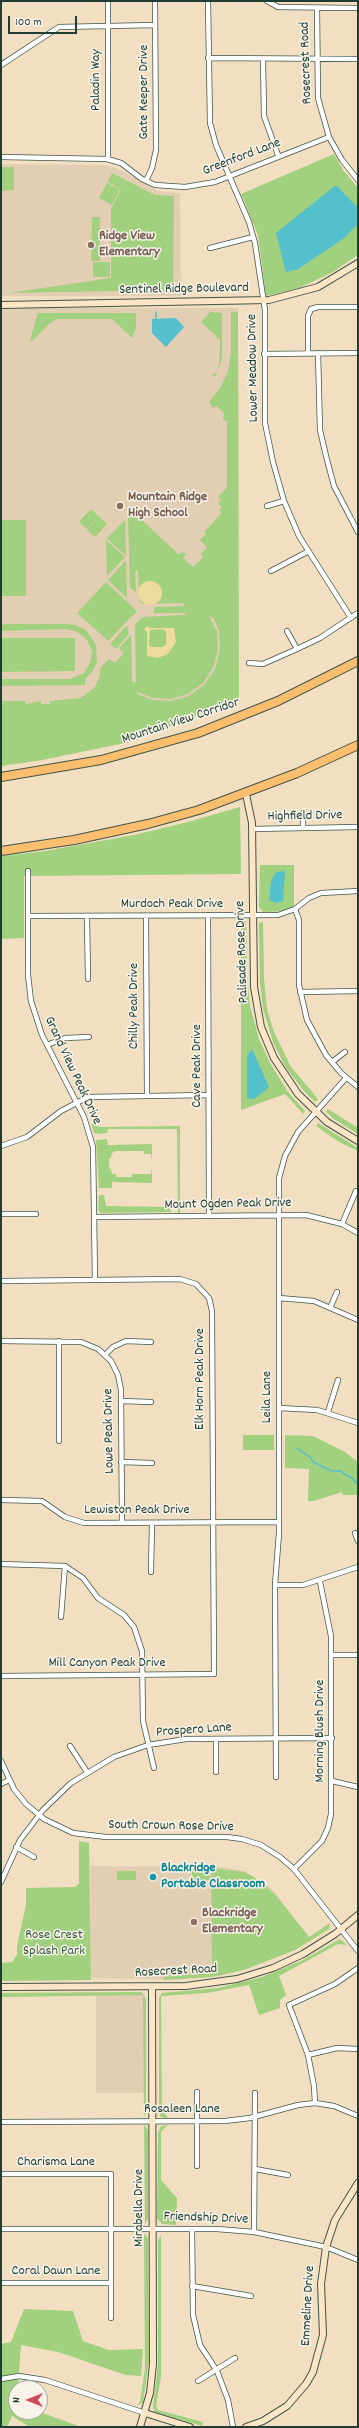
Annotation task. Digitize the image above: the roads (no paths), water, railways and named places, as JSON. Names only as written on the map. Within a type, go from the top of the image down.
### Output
[{"type":"highway","name":"Mountain View Corridor","points":[[1,777],[101,760],[198,733],[278,701],[358,661]]},
{"type":"highway","points":[[1,851],[29,848],[148,824],[246,794],[297,773],[358,745]]},
{"type":"street","name":"Paladin Way","points":[[108,1],[108,159]]},
{"type":"street","name":"Gate Keeper Drive","points":[[146,181],[152,168],[156,150],[155,1]]},
{"type":"street","name":"Lower Meadow Drive","points":[[208,1],[210,123],[216,145],[230,175],[253,236],[264,301],[265,423],[273,462],[284,501],[308,552],[351,618]]},
{"type":"street","points":[[268,2],[278,7],[358,8]]},
{"type":"street","name":"Rosecrest Road","points":[[317,8],[318,98],[329,137],[342,160],[358,180]]},
{"type":"street","points":[[1,64],[56,28],[66,26],[155,25]]},
{"type":"street","points":[[208,58],[263,60],[358,59]]},
{"type":"street","points":[[263,60],[264,116],[278,155]]},
{"type":"street","name":"Greenford Lane","points":[[1,157],[108,159],[126,166],[146,181],[165,187],[185,187],[208,184],[278,155],[329,137]]},
{"type":"street","points":[[210,248],[253,236]]},
{"type":"street","name":"Sentinel Ridge Boulevard","points":[[1,305],[264,301],[318,287],[358,263]]},
{"type":"street","points":[[308,353],[308,316],[311,309],[318,307],[358,307]]},
{"type":"street","points":[[318,353],[320,430],[334,486],[358,532]]},
{"type":"street","points":[[264,354],[358,353]]},
{"type":"street","points":[[267,506],[284,501]]},
{"type":"street","points":[[271,571],[308,552]]},
{"type":"street","points":[[249,663],[263,664],[297,649],[320,638],[358,613]]},
{"type":"street","points":[[287,631],[297,649]]},
{"type":"street","name":"Palisade Rose Drive","points":[[246,794],[252,829],[254,986],[261,1027],[282,1073],[315,1112],[339,1130],[358,1141]]},
{"type":"street","points":[[303,813],[303,828]]},
{"type":"street","name":"Highfield Drive","points":[[252,829],[358,827]]},
{"type":"street","name":"Grand View Peak Drive","points":[[28,871],[29,988],[34,1012],[47,1045],[88,1126],[92,1146],[94,1280]]},
{"type":"street","name":"Murdoch Peak Drive","points":[[28,916],[281,915],[295,909],[309,898],[321,892],[358,891]]},
{"type":"street","points":[[295,909],[299,918],[300,992],[311,1030],[332,1062],[346,1078],[358,1087]]},
{"type":"street","name":"Cave Peak Drive","points":[[208,915],[210,1216]]},
{"type":"street","points":[[87,916],[88,979]]},
{"type":"street","name":"Chilly Peak Drive","points":[[146,916],[147,1095]]},
{"type":"street","points":[[300,992],[358,991]]},
{"type":"street","points":[[47,1045],[65,1038],[89,1037]]},
{"type":"street","points":[[332,1062],[344,1052]]},
{"type":"street","name":"Leila Lane","points":[[276,1777],[275,1585],[280,1522],[280,1178],[285,1156],[298,1132],[346,1078]]},
{"type":"street","points":[[1,1146],[27,1137],[61,1111],[77,1102],[95,1096],[209,1095]]},
{"type":"street","points":[[342,1224],[356,1191]]},
{"type":"street","points":[[1,1214],[36,1214]]},
{"type":"street","name":"Mount Ogden Peak Drive","points":[[94,1217],[316,1216],[342,1224],[358,1233]]},
{"type":"street","name":"Elk Horn Peak Drive","points":[[1,1281],[186,1280],[201,1288],[209,1298],[212,1311],[214,1674]]},
{"type":"street","points":[[330,1308],[337,1292]]},
{"type":"street","points":[[279,1298],[306,1299],[358,1320]]},
{"type":"street","name":"Lowe Peak Drive","points":[[1,1341],[81,1342],[105,1355],[118,1375],[121,1401],[122,1523]]},
{"type":"street","points":[[59,1341],[59,1441]]},
{"type":"street","points":[[105,1355],[119,1344],[126,1341],[151,1342]]},
{"type":"street","points":[[328,1412],[338,1380]]},
{"type":"street","points":[[121,1401],[151,1402]]},
{"type":"street","points":[[279,1408],[307,1408],[328,1412],[358,1423]]},
{"type":"street","points":[[121,1462],[152,1463]]},
{"type":"street","name":"Lewiston Peak Drive","points":[[1,1500],[42,1501],[65,1517],[77,1522],[280,1522]]},
{"type":"street","points":[[151,1572],[152,1523]]},
{"type":"street","points":[[355,1533],[358,1542]]},
{"type":"street","points":[[1,1564],[50,1564],[65,1566],[83,1578],[98,1598],[124,1615],[134,1627],[141,1642],[142,1721],[154,1768]]},
{"type":"street","points":[[61,1617],[65,1566]]},
{"type":"street","points":[[275,1585],[303,1585],[320,1582],[358,1567]]},
{"type":"street","name":"Morning Blush Drive","points":[[294,1869],[322,1841],[328,1828],[332,1809],[330,1623],[320,1582]]},
{"type":"street","points":[[331,1655],[358,1655]]},
{"type":"street","name":"Mill Canyon Peak Drive","points":[[1,1676],[214,1674]]},
{"type":"street","name":"Prospero Lane","points":[[1,1882],[2,1873],[16,1847],[38,1815],[63,1789],[87,1772],[114,1757],[148,1745],[175,1740],[332,1738]]},
{"type":"street","points":[[216,1739],[216,1772]]},
{"type":"street","points":[[70,1746],[87,1772]]},
{"type":"street","name":"South Crown Rose Drive","points":[[1,1761],[9,1780],[23,1801],[38,1815],[73,1833],[106,1837],[242,1839],[261,1846],[280,1857],[294,1869],[340,1930],[358,1951]]},
{"type":"street","points":[[1,1784],[9,1780]]},
{"type":"street","points":[[332,1781],[358,1787]]},
{"type":"street","points":[[16,1847],[34,1857]]},
{"type":"street","name":"Rosecrest Road","points":[[1,1987],[201,1985],[237,1979],[273,1968],[304,1954],[340,1930],[358,1915]]},
{"type":"street","points":[[315,2103],[314,2086],[308,2054],[289,2006],[335,1984],[358,1968]]},
{"type":"street","name":"Mirabella Drive","points":[[140,2427],[145,2413],[153,2364],[152,1986]]},
{"type":"street","points":[[308,2054],[337,2048],[358,2049]]},
{"type":"street","points":[[198,2092],[198,2166]]},
{"type":"street","points":[[254,2232],[255,2093]]},
{"type":"street","name":"Rosaleen Lane","points":[[1,2122],[225,2121],[256,2116],[298,2105],[315,2103],[334,2106],[358,2116]]},
{"type":"street","points":[[255,2169],[288,2175]]},
{"type":"street","name":"Charisma Lane","points":[[1,2174],[111,2174],[111,2228]]},
{"type":"street","name":"Emmeline Drive","points":[[246,2427],[263,2421],[287,2406],[306,2384],[313,2372],[323,2335],[321,2284],[326,2247],[335,2220],[358,2183]]},
{"type":"street","points":[[111,2228],[111,2318]]},
{"type":"street","name":"Friendship Drive","points":[[1,2229],[152,2228],[254,2232],[326,2247],[358,2260]]},
{"type":"street","points":[[192,2229],[193,2315],[200,2345],[217,2371],[228,2400],[233,2427]]},
{"type":"street","name":"Coral Dawn Lane","points":[[1,2283],[111,2283]]},
{"type":"street","points":[[192,2286],[251,2296]]},
{"type":"street","points":[[198,2381],[217,2371],[235,2358]]},
{"type":"street","points":[[1,2379],[19,2376],[46,2380],[190,2427]]},
{"type":"water","points":[[336,185],[358,208],[358,224],[343,239],[298,269],[286,272],[276,233]]},
{"type":"water","points":[[176,318],[184,327],[166,347],[152,333],[152,319]]},
{"type":"water","points":[[285,871],[283,901],[276,903],[269,900],[271,881],[276,872]]},
{"type":"water","points":[[252,1049],[269,1087],[254,1099],[247,1098],[247,1056]]},
{"type":"waterway","points":[[156,312],[156,319]]},
{"type":"waterway","points":[[297,1448],[311,1458],[313,1462],[332,1471],[340,1471],[353,1479],[358,1485]]},
{"type":"place","name":"Ridge View Elementary","points":[[91,245]]},
{"type":"place","name":"Mountain Ridge High School","points":[[120,506]]},
{"type":"place","name":"Blackridge Portable Classroom","points":[[153,1877]]},
{"type":"place","name":"Blackridge Elementary","points":[[194,1922]]},
{"type":"park label","name":"Rose Crest Splash Park","points":[[54,1944]]}]
